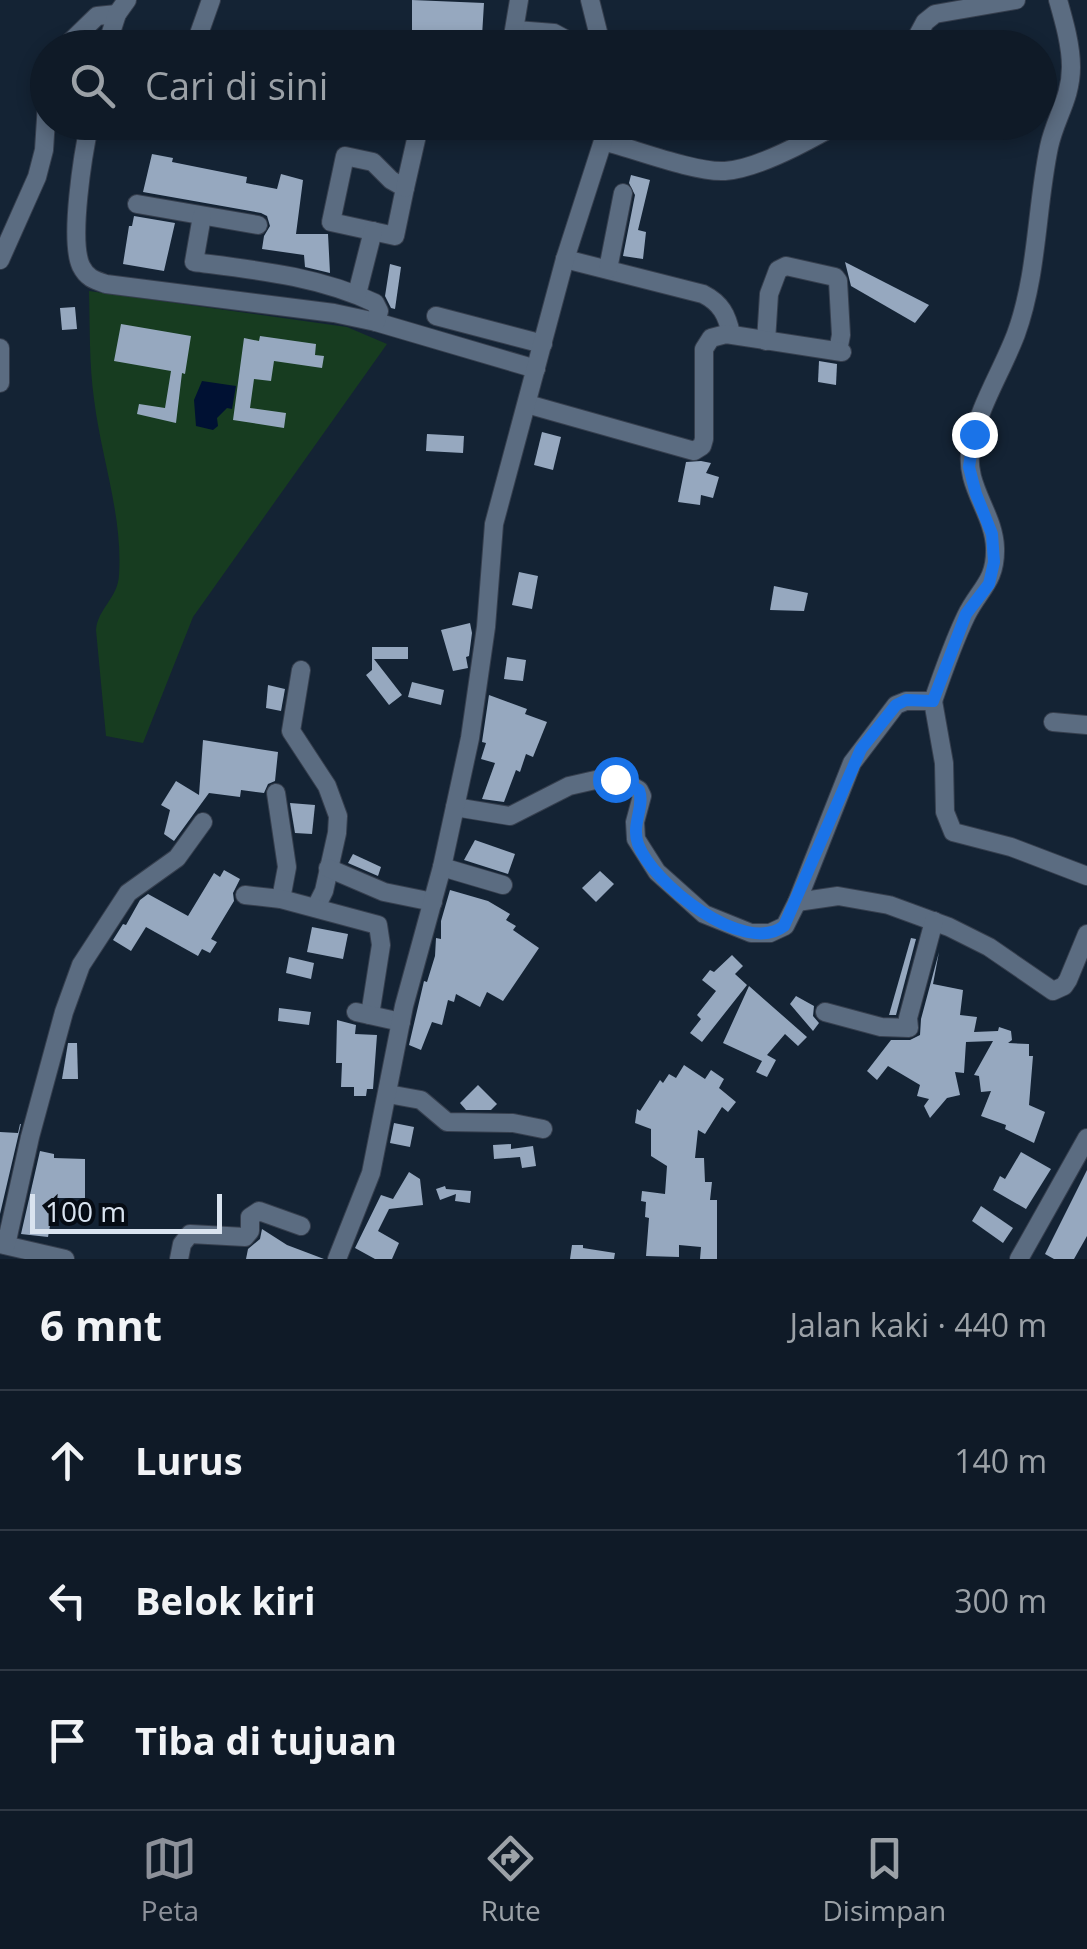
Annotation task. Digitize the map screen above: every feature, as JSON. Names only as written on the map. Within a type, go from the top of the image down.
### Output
[{"type":"street","points":[[200,30],[210,0]]},
{"type":"street","points":[[514,30],[518,0]]},
{"type":"street","points":[[590,0],[598,30]]},
{"type":"street","points":[[920,30],[935,14],[1016,0]]},
{"type":"street","points":[[1057,122],[1068,95],[1071,66],[1058,0]]},
{"type":"street","points":[[83,30],[97,16],[122,7]]},
{"type":"street","points":[[0,260],[37,177],[45,140]]},
{"type":"street","points":[[88,140],[75,247],[90,278],[106,284],[376,322],[536,369]]},
{"type":"street","points":[[405,188],[373,162],[346,156],[330,222],[395,236],[416,140]]},
{"type":"street","points":[[337,1259],[367,1188],[401,1022],[455,807],[476,700],[494,524],[602,140]]},
{"type":"street","points":[[624,140],[687,165],[725,171],[748,165],[802,140]]},
{"type":"street","points":[[1050,140],[1036,249],[1017,332],[979,418],[969,459],[972,481],[995,546],[992,573],[985,590],[966,614],[933,701],[944,762],[945,812],[954,832],[1012,847],[1087,876]]},
{"type":"street","points":[[608,269],[623,192]]},
{"type":"street","points":[[137,204],[258,225]]},
{"type":"street","points":[[202,216],[194,262],[306,278],[357,294],[375,302],[379,311],[376,322]]},
{"type":"street","points":[[357,294],[373,232]]},
{"type":"street","points":[[566,259],[709,297],[728,318],[732,334]]},
{"type":"street","points":[[527,404],[699,450],[704,439],[705,345],[714,336],[732,334],[766,341],[840,352],[840,285],[835,277],[786,266],[778,270],[769,294],[766,341]]},
{"type":"street","points":[[436,316],[542,344]]},
{"type":"street","points":[[0,348],[0,383]]},
{"type":"street","points":[[301,670],[290,725],[328,786],[336,808],[338,833],[324,891],[316,907]]},
{"type":"street","points":[[455,807],[510,816],[558,790],[604,778],[623,781],[642,796],[635,822],[641,851],[676,891],[704,914],[761,935],[784,926],[797,902],[861,749],[896,705],[906,700],[933,701]]},
{"type":"street","points":[[1053,722],[1087,724]]},
{"type":"street","points":[[276,794],[287,867],[282,899]]},
{"type":"street","points":[[65,1259],[3,1245],[17,1204],[30,1138],[64,1012],[81,965],[128,893],[177,858],[203,822]]},
{"type":"street","points":[[442,867],[504,886]]},
{"type":"street","points":[[328,868],[384,892],[433,902]]},
{"type":"street","points":[[246,895],[316,907],[369,920],[380,927],[381,945],[362,1014],[401,1022]]},
{"type":"street","points":[[797,902],[838,896],[857,898],[934,921],[989,947],[1053,991],[1068,980],[1087,934]]},
{"type":"street","points":[[825,1012],[881,1027],[913,1028],[908,1018],[934,921]]},
{"type":"street","points":[[388,1094],[420,1100],[447,1122],[513,1123],[543,1129]]},
{"type":"street","points":[[1018,1259],[1087,1138]]},
{"type":"street","points":[[179,1259],[184,1240],[192,1234],[245,1237],[250,1231],[250,1217],[258,1211],[301,1226]]},
{"type":"green space","points":[[89,291],[347,327],[387,344],[193,617],[143,743],[106,736],[96,630],[118,583],[119,553],[115,509],[92,386]]},
{"type":"water","points":[[202,381],[236,386],[232,409],[227,408],[217,418],[218,426],[213,430],[196,426],[194,400]]},
{"type":"building","points":[[412,0],[484,3],[482,30],[412,30]]},
{"type":"building","points":[[152,154],[173,158],[172,162],[247,177],[246,183],[277,189],[281,174],[303,180],[296,234],[328,234],[330,273],[305,267],[304,255],[262,249],[270,226],[267,216],[261,213],[143,192]]},
{"type":"building","points":[[631,175],[650,180],[638,230],[646,232],[643,259],[623,256],[635,195],[629,183]]},
{"type":"building","points":[[134,216],[175,223],[164,271],[123,264]]},
{"type":"building","points":[[845,262],[929,305],[915,323],[851,286]]},
{"type":"building","points":[[390,264],[401,267],[395,309],[385,296]]},
{"type":"building","points":[[75,307],[77,329],[62,330],[60,308]]},
{"type":"building","points":[[121,324],[191,336],[176,423],[137,414],[139,404],[165,408],[171,371],[114,361]]},
{"type":"building","points":[[260,336],[316,344],[315,355],[324,356],[322,368],[274,361],[271,381],[254,379],[250,408],[286,413],[284,428],[233,420],[244,338],[259,341]]},
{"type":"building","points":[[819,361],[837,364],[836,385],[818,382]]},
{"type":"building","points":[[542,432],[561,437],[553,470],[534,465]]},
{"type":"building","points":[[427,434],[464,436],[463,453],[426,451]]},
{"type":"building","points":[[686,462],[711,463],[706,473],[719,477],[713,498],[701,495],[700,505],[678,502]]},
{"type":"building","points":[[519,572],[538,576],[532,609],[512,605]]},
{"type":"building","points":[[774,586],[808,593],[804,611],[770,610]]},
{"type":"building","points":[[470,623],[468,668],[453,671],[441,630]]},
{"type":"building","points":[[372,647],[408,647],[408,659],[374,659],[402,695],[389,705],[366,675],[372,670]]},
{"type":"building","points":[[507,657],[526,660],[523,681],[504,679]]},
{"type":"building","points":[[412,682],[444,690],[441,705],[408,697]]},
{"type":"building","points":[[268,685],[285,689],[281,711],[266,708]]},
{"type":"building","points":[[489,695],[527,709],[525,714],[547,722],[533,757],[526,754],[520,772],[516,770],[504,802],[482,799],[495,763],[481,759]]},
{"type":"building","points":[[203,740],[278,752],[275,781],[268,784],[264,793],[241,790],[240,797],[209,793],[174,841],[164,834],[170,810],[161,805],[176,781],[199,795]]},
{"type":"building","points":[[290,803],[315,805],[312,834],[295,833]]},
{"type":"building","points":[[475,840],[515,854],[508,874],[464,860]]},
{"type":"building","points":[[353,854],[381,867],[378,876],[348,863]]},
{"type":"building","points":[[224,870],[240,879],[233,893],[234,901],[211,939],[217,942],[210,953],[202,949],[198,956],[146,927],[131,951],[113,940],[148,894],[188,916],[214,873],[220,877]]},
{"type":"building","points":[[600,871],[614,884],[596,902],[582,888]]},
{"type":"building","points":[[450,890],[488,901],[510,914],[506,920],[516,926],[513,930],[539,948],[503,1001],[487,992],[480,1007],[456,994],[454,1002],[448,1000],[442,1025],[432,1022],[421,1050],[409,1045],[424,981],[427,982],[435,956],[436,938],[441,939],[441,921]]},
{"type":"building","points":[[312,927],[348,934],[343,959],[307,952]]},
{"type":"building","points":[[911,938],[916,939],[896,1015],[889,1015]]},
{"type":"building","points":[[939,952],[933,984],[963,990],[960,1015],[977,1017],[974,1032],[998,1031],[999,1027],[1011,1031],[1012,1040],[1008,1043],[1029,1044],[1029,1056],[1033,1056],[1029,1105],[1045,1112],[1034,1143],[1005,1129],[1006,1125],[981,1116],[991,1091],[981,1092],[979,1076],[974,1075],[993,1041],[966,1042],[964,1073],[955,1072],[960,1095],[947,1098],[930,1118],[924,1106],[929,1099],[917,1096],[920,1085],[888,1066],[877,1080],[867,1071],[891,1040],[910,1040],[920,1035]]},
{"type":"building","points":[[732,955],[743,966],[735,974],[747,985],[702,1042],[690,1033],[701,1019],[697,1015],[716,991],[702,980]]},
{"type":"building","points":[[289,957],[314,963],[311,979],[286,973]]},
{"type":"building","points":[[749,986],[807,1037],[798,1046],[785,1034],[767,1055],[776,1060],[767,1077],[756,1072],[762,1061],[723,1043]]},
{"type":"building","points":[[796,996],[814,1006],[813,1016],[819,1023],[813,1031],[790,1004]]},
{"type":"building","points":[[279,1008],[311,1012],[309,1025],[278,1021]]},
{"type":"building","points":[[337,1020],[356,1025],[355,1034],[377,1035],[373,1089],[367,1089],[366,1096],[354,1096],[354,1087],[341,1087],[342,1063],[336,1063]]},
{"type":"building","points":[[68,1043],[77,1043],[78,1079],[62,1079]]},
{"type":"building","points":[[684,1065],[705,1079],[711,1070],[724,1079],[719,1088],[736,1102],[728,1112],[722,1107],[705,1134],[698,1130],[695,1158],[704,1158],[705,1182],[712,1182],[710,1200],[717,1200],[717,1259],[700,1259],[701,1247],[679,1245],[679,1257],[646,1256],[649,1218],[645,1217],[642,1191],[665,1194],[667,1166],[651,1156],[651,1129],[635,1123],[637,1109],[640,1111],[660,1080],[663,1083],[669,1074],[676,1078]]},
{"type":"building","points":[[478,1085],[497,1104],[491,1110],[466,1110],[460,1103]]},
{"type":"building","points":[[394,1123],[414,1127],[410,1147],[390,1143]]},
{"type":"building","points":[[21,1124],[0,1214],[0,1132],[18,1133]]},
{"type":"building","points":[[511,1144],[511,1149],[533,1146],[536,1166],[522,1168],[520,1157],[494,1159],[493,1145]]},
{"type":"building","points":[[40,1151],[54,1154],[54,1158],[85,1159],[85,1198],[55,1198],[48,1237],[21,1234]]},
{"type":"building","points":[[1021,1152],[1051,1169],[1026,1209],[993,1190],[1000,1176],[1005,1179]]},
{"type":"building","points":[[1087,1170],[1087,1236],[1074,1259],[1054,1259],[1045,1254]]},
{"type":"building","points":[[409,1172],[420,1179],[423,1205],[389,1209],[378,1231],[399,1243],[392,1259],[375,1259],[355,1248],[381,1195],[393,1199]]},
{"type":"building","points":[[445,1186],[471,1191],[470,1203],[455,1201],[456,1194],[440,1200],[436,1189]]},
{"type":"building","points":[[981,1206],[1013,1228],[1003,1243],[972,1221]]},
{"type":"building","points":[[262,1229],[287,1245],[324,1259],[246,1259]]},
{"type":"building","points":[[572,1245],[615,1253],[614,1259],[570,1259]]},
{"type":"route","points":[[615,779],[639,790],[642,802],[635,822],[636,839],[657,872],[676,891],[704,914],[752,933],[761,935],[784,926],[852,764],[896,705],[906,700],[933,701],[966,614],[989,584],[995,546],[969,467],[974,434]]}]
